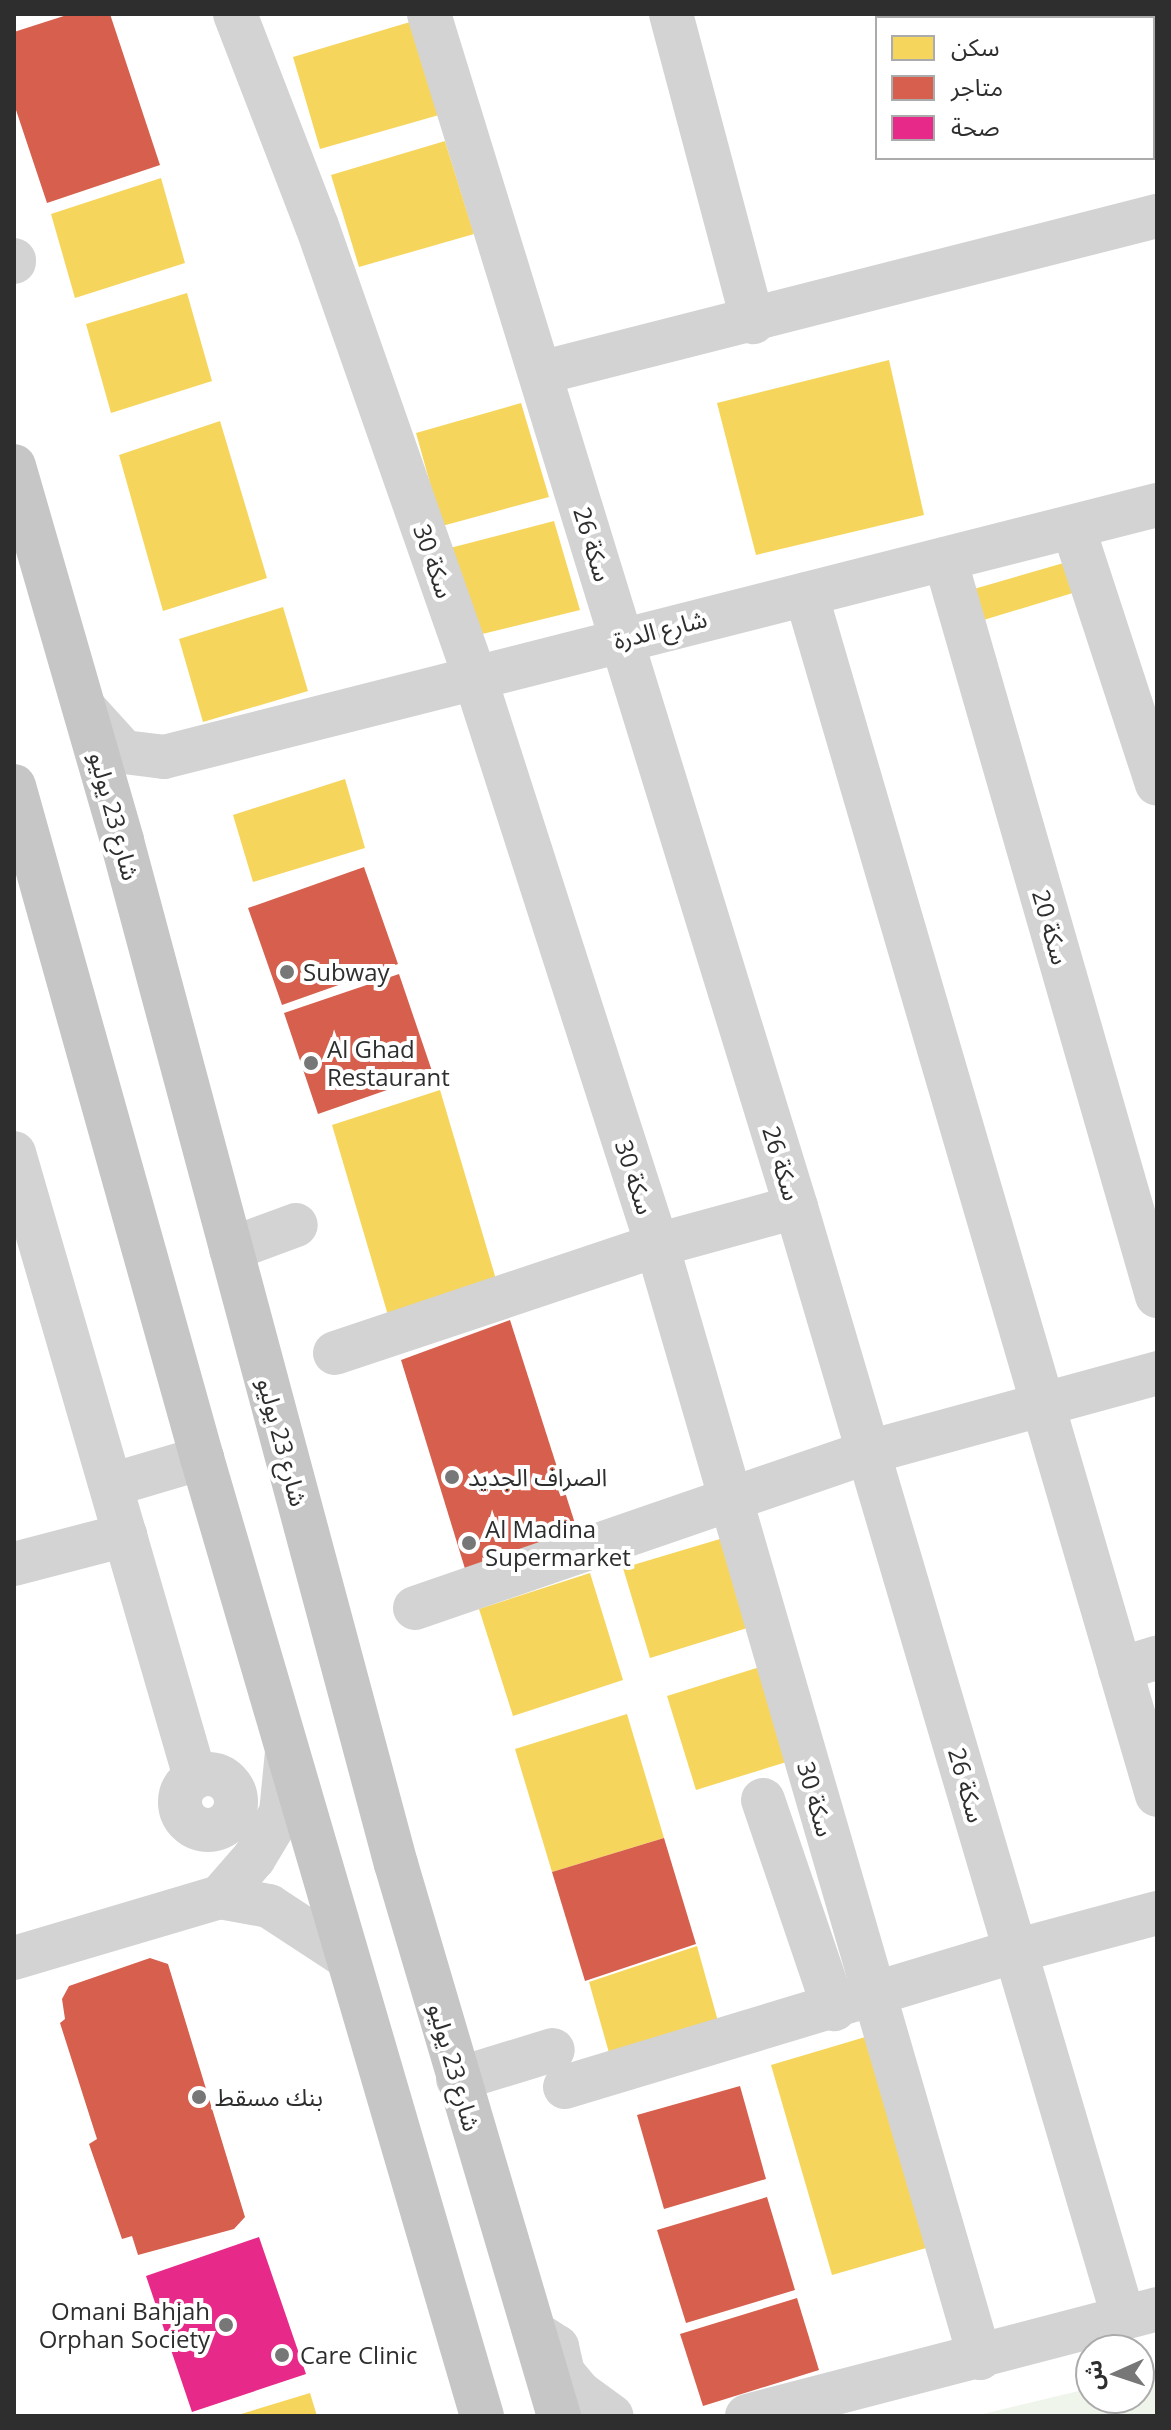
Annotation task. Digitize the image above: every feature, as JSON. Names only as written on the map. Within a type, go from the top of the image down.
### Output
[{"type":"main road","name":"شارع 23 يوليو","points":[[14,466],[122,841],[458,2079],[559,2416]]},
{"type":"main road","points":[[14,786],[202,1458],[345,1956],[482,2416]]},
{"type":"street","name":"سكة 30","points":[[235,14],[317,226],[475,678],[657,1245],[731,1503],[854,2003],[980,2358]]},
{"type":"street","name":"سكة 26","points":[[429,14],[796,1207],[1015,1951],[1140,2313]]},
{"type":"street","points":[[671,14],[753,322]]},
{"type":"street","points":[[540,373],[753,322],[1157,216]]},
{"type":"street","name":"شارع الدرة","points":[[85,709],[124,752],[164,757],[475,678],[621,637],[806,594],[1157,505]]},
{"type":"street","points":[[1073,527],[1157,784]]},
{"type":"street","name":"سكة 20","points":[[945,559],[1157,1296]]},
{"type":"street","points":[[806,594],[1043,1405],[1139,1664],[1157,1795]]},
{"type":"street","name":"شارع الدرة","points":[[122,841],[121,816],[129,789],[164,757]]},
{"type":"street","points":[[14,1153],[195,1777]]},
{"type":"street","points":[[335,1353],[657,1245],[796,1207]]},
{"type":"street","points":[[231,1249],[296,1225]]},
{"type":"street","points":[[415,1608],[731,1503],[869,1452],[1157,1373]]},
{"type":"street","points":[[111,1485],[202,1458]]},
{"type":"street","points":[[14,1564],[125,1535]]},
{"type":"street","points":[[220,1897],[261,1848],[281,1813],[287,1752]]},
{"type":"street","points":[[763,1800],[854,2003]]},
{"type":"street","points":[[14,1958],[220,1897],[280,1911],[345,1956]]},
{"type":"street","points":[[458,2079],[559,2069],[854,2003],[1015,1951],[1157,1913]]},
{"type":"street","points":[[747,2416],[786,2411],[1140,2313]]},
{"type":"street","points":[[533,2331],[557,2347],[563,2373],[580,2393],[612,2416]]},
{"type":"shaded area","points":[[1155,2373],[1157,2416],[975,2416],[1075,2392],[1075,2414],[1155,2414]]},
{"type":"building: سكن","points":[[410,22],[439,115],[320,149],[293,57]]},
{"type":"building: سكن","points":[[445,141],[474,234],[359,267],[331,175]]},
{"type":"building: سكن","points":[[161,178],[185,263],[75,298],[51,214]]},
{"type":"building: سكن","points":[[187,293],[212,381],[111,413],[86,324]]},
{"type":"building: سكن","points":[[889,360],[924,515],[756,555],[717,403]]},
{"type":"building: سكن","points":[[521,403],[549,497],[442,526],[416,433]]},
{"type":"building: سكن","points":[[220,421],[267,578],[163,611],[119,455]]},
{"type":"building: سكن","points":[[554,521],[580,610],[474,636],[450,548]]},
{"type":"building: سكن","points":[[1067,562],[1076,592],[977,622],[967,591]]},
{"type":"building: سكن","points":[[283,607],[308,691],[203,722],[179,639]]},
{"type":"building: سكن","points":[[345,779],[365,848],[253,882],[233,815]]},
{"type":"building: سكن","points":[[440,1090],[498,1286],[390,1322],[332,1125]]},
{"type":"building: سكن","points":[[730,1536],[757,1625],[650,1658],[623,1568]]},
{"type":"building: سكن","points":[[590,1573],[623,1680],[513,1716],[479,1609]]},
{"type":"building: سكن","points":[[763,1666],[793,1760],[696,1790],[667,1696]]},
{"type":"building: سكن","points":[[627,1714],[664,1838],[552,1872],[515,1749]]},
{"type":"building: سكن","points":[[697,1946],[721,2032],[613,2067],[589,1982]]},
{"type":"building: سكن","points":[[872,2035],[933,2246],[832,2275],[771,2065]]},
{"type":"building: سكن","points":[[310,2393],[317,2416],[238,2416],[238,2415]]},
{"type":"building: متاجر","points":[[70,14],[110,14],[160,165],[47,203],[14,104],[14,32]]},
{"type":"building: متاجر","points":[[364,867],[398,964],[282,1005],[248,908]]},
{"type":"building: متاجر","points":[[399,974],[433,1074],[318,1114],[284,1013]]},
{"type":"building: متاجر","points":[[510,1320],[579,1536],[466,1572],[401,1360]]},
{"type":"building: متاجر","points":[[664,1838],[696,1944],[585,1981],[552,1872]]},
{"type":"building: متاجر","points":[[150,1958],[168,1964],[245,2217],[234,2229],[138,2255],[132,2236],[122,2239],[89,2144],[97,2139],[60,2023],[65,2019],[62,1999],[69,1986]]},
{"type":"building: متاجر","points":[[740,2086],[766,2179],[664,2209],[637,2115]]},
{"type":"building: متاجر","points":[[767,2197],[795,2290],[686,2323],[657,2230]]},
{"type":"building: متاجر","points":[[797,2298],[819,2370],[703,2406],[680,2334]]},
{"type":"building: صحة","name":"Omani Bahjah Orphan Society","points":[[259,2237],[306,2374],[192,2412],[146,2276]]},
{"type":"place","name":"Subway","points":[[287,972]]},
{"type":"place","name":"Al Ghad Restaurant","points":[[311,1063]]},
{"type":"place","name":"الصراف الجديد","points":[[452,1477]]},
{"type":"place","name":"Al Madina Supermarket","points":[[469,1543]]},
{"type":"place","name":"بنك مسقط","points":[[199,2097]]},
{"type":"place","name":"Omani Bahjah Orphan Society","points":[[226,2325]]},
{"type":"place","name":"Care Clinic","points":[[282,2355]]}]
